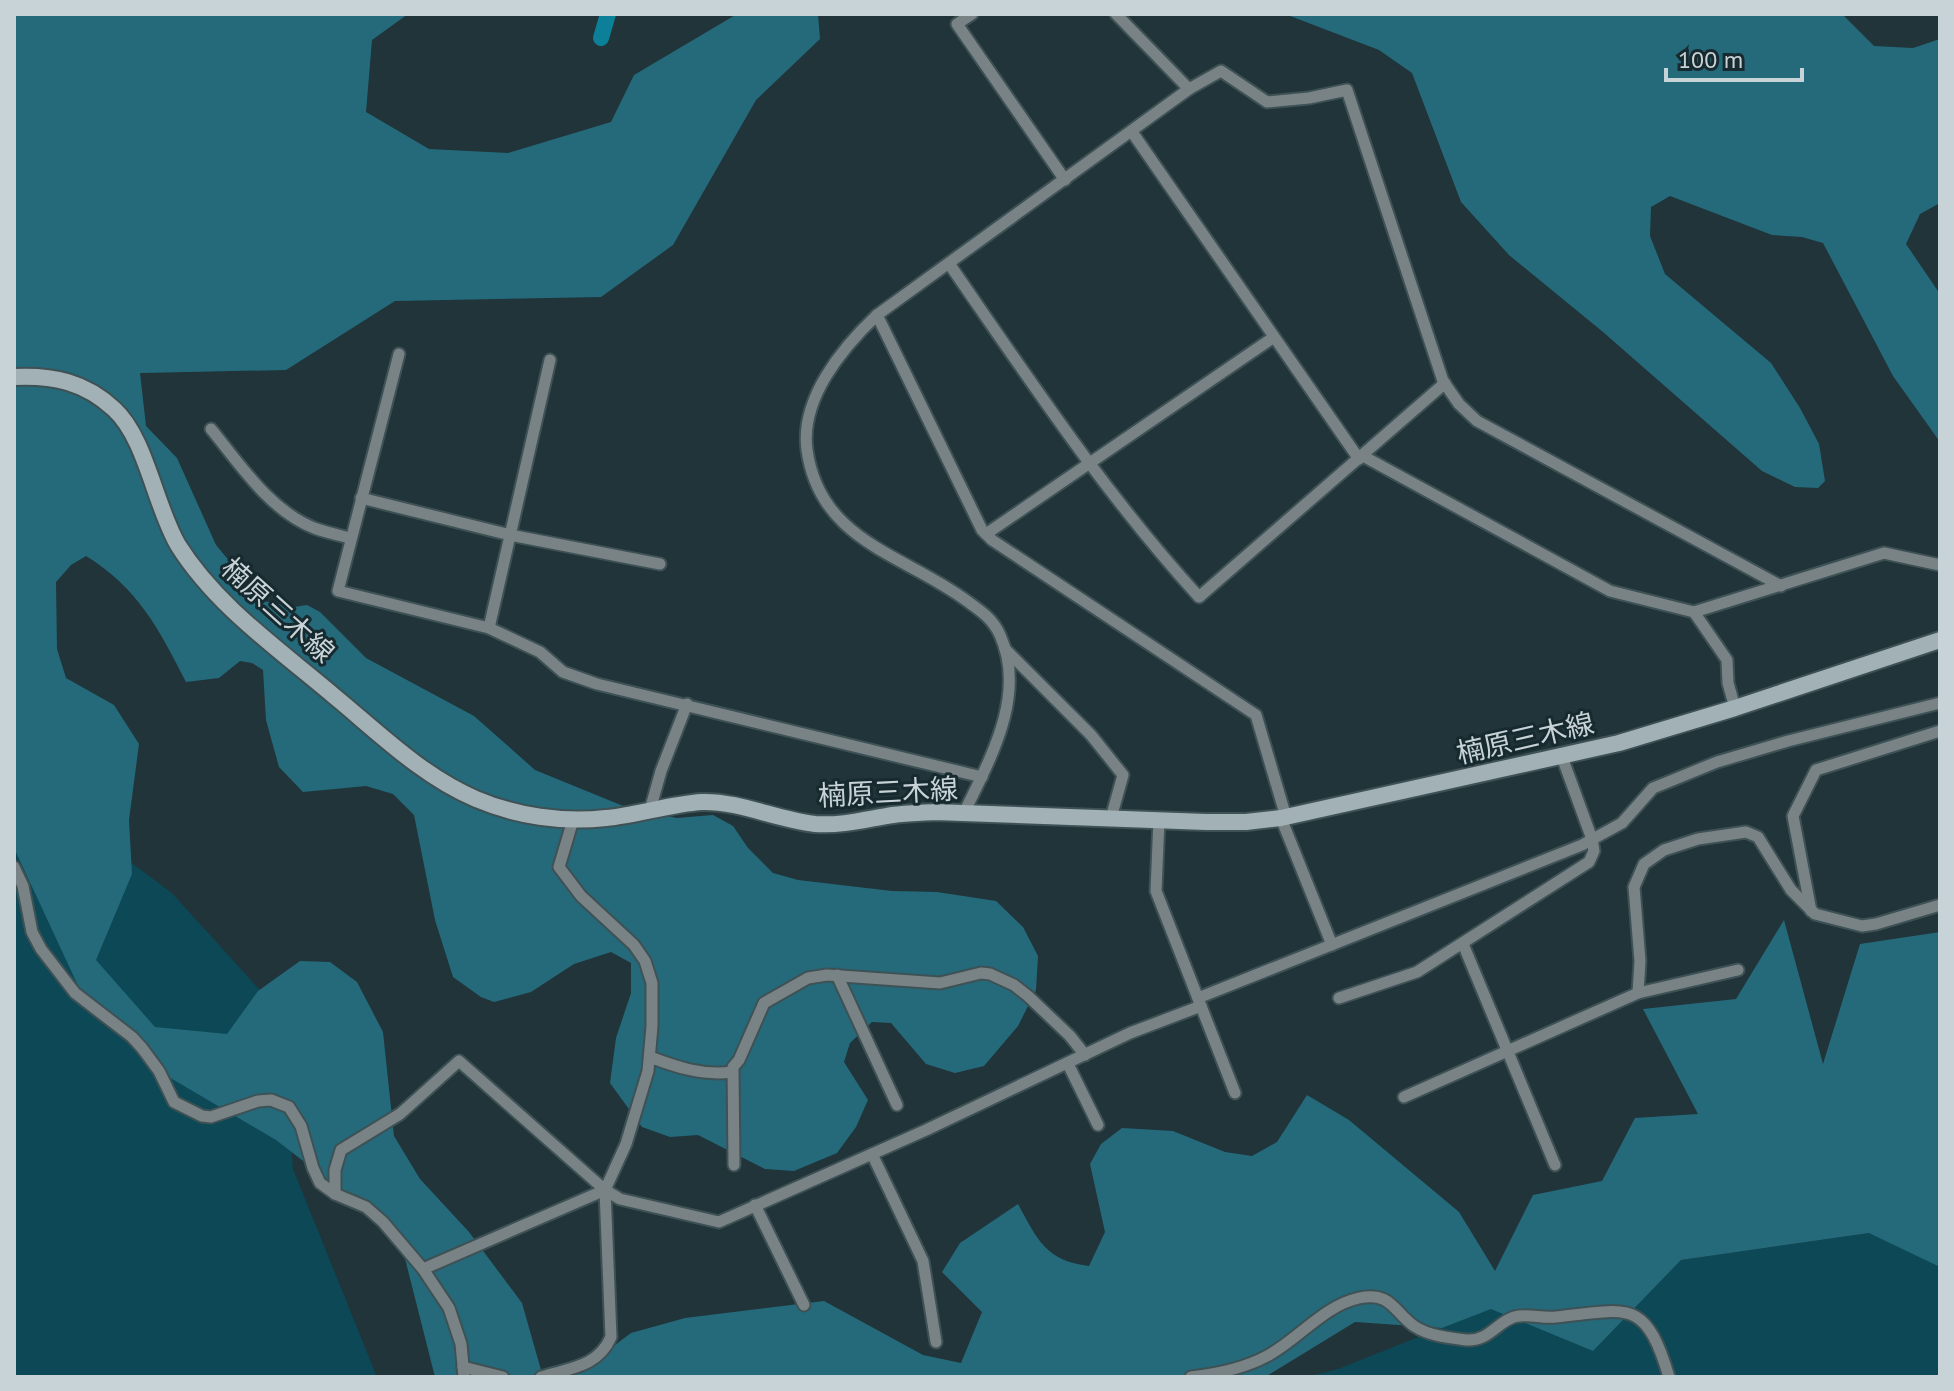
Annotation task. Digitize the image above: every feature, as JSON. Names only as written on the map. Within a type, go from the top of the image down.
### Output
[{"type":"main road","name":"楠原三木線","points":[[14,377],[40,376],[65,380],[84,387],[117,411],[132,430],[168,528],[206,585],[422,769],[476,799],[527,815],[573,820],[608,818],[702,802],[828,825],[896,814],[964,813],[1246,822],[1283,818],[1657,733],[1940,640]]},
{"type":"street","points":[[972,14],[957,24],[1065,180]]},
{"type":"street","points":[[1116,14],[1189,89]]},
{"type":"street","points":[[964,813],[982,777],[1008,705],[1011,690],[1009,666],[1001,637],[987,615],[952,590],[868,543],[827,506],[810,470],[806,442],[813,400],[857,334],[877,315],[1189,89],[1221,71],[1267,102],[1347,90],[1445,383],[1452,396],[1477,421],[1781,586]]},
{"type":"street","points":[[1132,132],[1361,458],[1610,591],[1694,612],[1884,553],[1940,565]]},
{"type":"street","points":[[950,265],[1089,464],[1199,597],[1445,383]]},
{"type":"street","points":[[877,315],[982,530],[1256,715],[1283,818],[1332,945]]},
{"type":"street","points":[[986,534],[1274,337]]},
{"type":"street","points":[[399,354],[338,591],[489,628],[540,652],[563,672],[582,680],[982,777]]},
{"type":"street","points":[[489,628],[550,360]]},
{"type":"street","points":[[211,429],[258,487],[290,514],[313,527],[350,538]]},
{"type":"street","points":[[361,498],[510,535],[660,564]]},
{"type":"street","points":[[1694,612],[1727,660],[1728,683],[1735,708]]},
{"type":"street","points":[[1005,649],[1091,735],[1123,775],[1111,818]]},
{"type":"street","points":[[335,1194],[335,1170],[341,1150],[400,1114],[459,1061],[605,1190],[620,1199],[719,1222],[1199,1002],[1592,839],[1622,823],[1653,788],[1717,762],[1940,703]]},
{"type":"street","points":[[650,810],[661,771],[687,704]]},
{"type":"street","points":[[1811,912],[1793,816],[1816,770],[1940,731]]},
{"type":"street","points":[[1339,998],[1417,972],[1589,862],[1594,851],[1592,839],[1562,757]]},
{"type":"street","points":[[541,1377],[589,1363],[605,1351],[611,1337],[605,1190],[626,1144],[641,1100],[650,1057],[652,983],[645,961],[634,945],[581,896],[559,867],[573,820]]},
{"type":"street","points":[[1159,820],[1156,891],[1235,1093]]},
{"type":"street","points":[[1638,993],[1640,961],[1634,887],[1644,864],[1664,850],[1698,839],[1746,832],[1758,837],[1791,890],[1811,912],[1862,926],[1940,905]]},
{"type":"street","points":[[14,867],[23,886],[32,932],[41,949],[75,993],[142,1048],[159,1071],[174,1102],[202,1116],[211,1117],[258,1101],[271,1100],[289,1107],[301,1126],[320,1183],[335,1194],[366,1207],[383,1222],[423,1269],[449,1308],[461,1344],[464,1372],[503,1377]]},
{"type":"street","points":[[1463,944],[1555,1165]]},
{"type":"street","points":[[1404,1097],[1638,993],[1738,970]]},
{"type":"street","points":[[734,1165],[732,1072],[764,1003],[808,978],[837,975],[940,983],[981,973],[990,974],[1014,985],[1028,996],[1070,1036],[1085,1055]]},
{"type":"street","points":[[837,975],[897,1105]]},
{"type":"street","points":[[650,1057],[703,1072],[732,1072]]},
{"type":"street","points":[[1068,1064],[1098,1125]]},
{"type":"street","points":[[872,1154],[923,1261],[936,1342]]},
{"type":"street","points":[[423,1269],[605,1190]]},
{"type":"street","points":[[755,1205],[804,1305]]},
{"type":"street","points":[[1191,1377],[1267,1356],[1336,1306],[1359,1298],[1376,1297],[1396,1305],[1412,1324],[1425,1332],[1470,1340],[1488,1336],[1517,1316],[1557,1317],[1621,1310],[1638,1317],[1651,1332],[1669,1377]]},
{"type":"shaded area","points":[[14,14],[408,14],[372,40],[366,112],[429,149],[508,153],[611,122],[634,75],[737,14],[818,14],[820,39],[756,100],[673,245],[601,297],[395,301],[286,370],[140,373],[146,426],[177,458],[216,545],[263,601],[294,607],[307,605],[320,612],[366,658],[474,716],[535,770],[633,810],[677,818],[713,815],[733,826],[748,848],[773,873],[798,880],[892,891],[937,892],[996,901],[1023,927],[1038,956],[1036,990],[1018,1026],[984,1066],[955,1073],[926,1064],[891,1023],[872,1022],[850,1043],[844,1062],[868,1100],[856,1127],[837,1153],[794,1171],[765,1169],[698,1135],[670,1137],[642,1127],[610,1083],[616,1038],[631,993],[631,963],[611,952],[574,964],[531,992],[494,1002],[481,997],[453,977],[435,920],[414,815],[393,794],[366,786],[303,792],[279,767],[266,720],[263,670],[252,663],[240,661],[219,678],[186,682],[145,611],[104,568],[86,556],[71,565],[56,582],[57,649],[66,678],[114,705],[139,744],[129,820],[132,874],[96,960],[155,1027],[227,1034],[258,991],[300,961],[330,962],[357,982],[383,1032],[394,1136],[420,1179],[469,1232],[522,1303],[543,1377],[435,1377],[399,1235],[276,1140],[150,1066],[81,992],[14,848]]},
{"type":"shaded area","points":[[1285,14],[1842,14],[1874,46],[1913,48],[1940,39],[1940,203],[1920,214],[1906,244],[1940,294],[1940,442],[1893,376],[1823,243],[1802,237],[1772,235],[1670,196],[1651,207],[1650,236],[1665,274],[1771,363],[1819,444],[1825,481],[1818,488],[1795,487],[1762,471],[1603,332],[1509,255],[1461,202],[1412,73],[1379,50]]},
{"type":"shaded area","points":[[14,704],[38,794],[172,893],[279,1011],[293,1169],[377,1377],[14,1377]]},
{"type":"shaded area","points":[[1784,920],[1823,1064],[1860,944],[1940,932],[1940,1267],[1869,1233],[1681,1260],[1593,1351],[1491,1309],[1442,1328],[1355,1322],[1265,1377],[572,1377],[631,1333],[685,1318],[824,1301],[923,1355],[961,1363],[982,1312],[942,1272],[960,1243],[1018,1204],[1044,1246],[1062,1259],[1089,1266],[1105,1232],[1090,1164],[1101,1144],[1122,1128],[1173,1131],[1225,1152],[1252,1156],[1277,1142],[1307,1095],[1349,1120],[1459,1212],[1495,1271],[1533,1195],[1602,1181],[1635,1118],[1698,1114],[1643,1009],[1736,999]]},
{"type":"shaded area","points":[[1940,1226],[1940,1377],[1306,1377],[1338,1369],[1491,1308],[1593,1351],[1681,1260]]},
{"type":"waterway","points":[[601,38],[608,14]]}]
